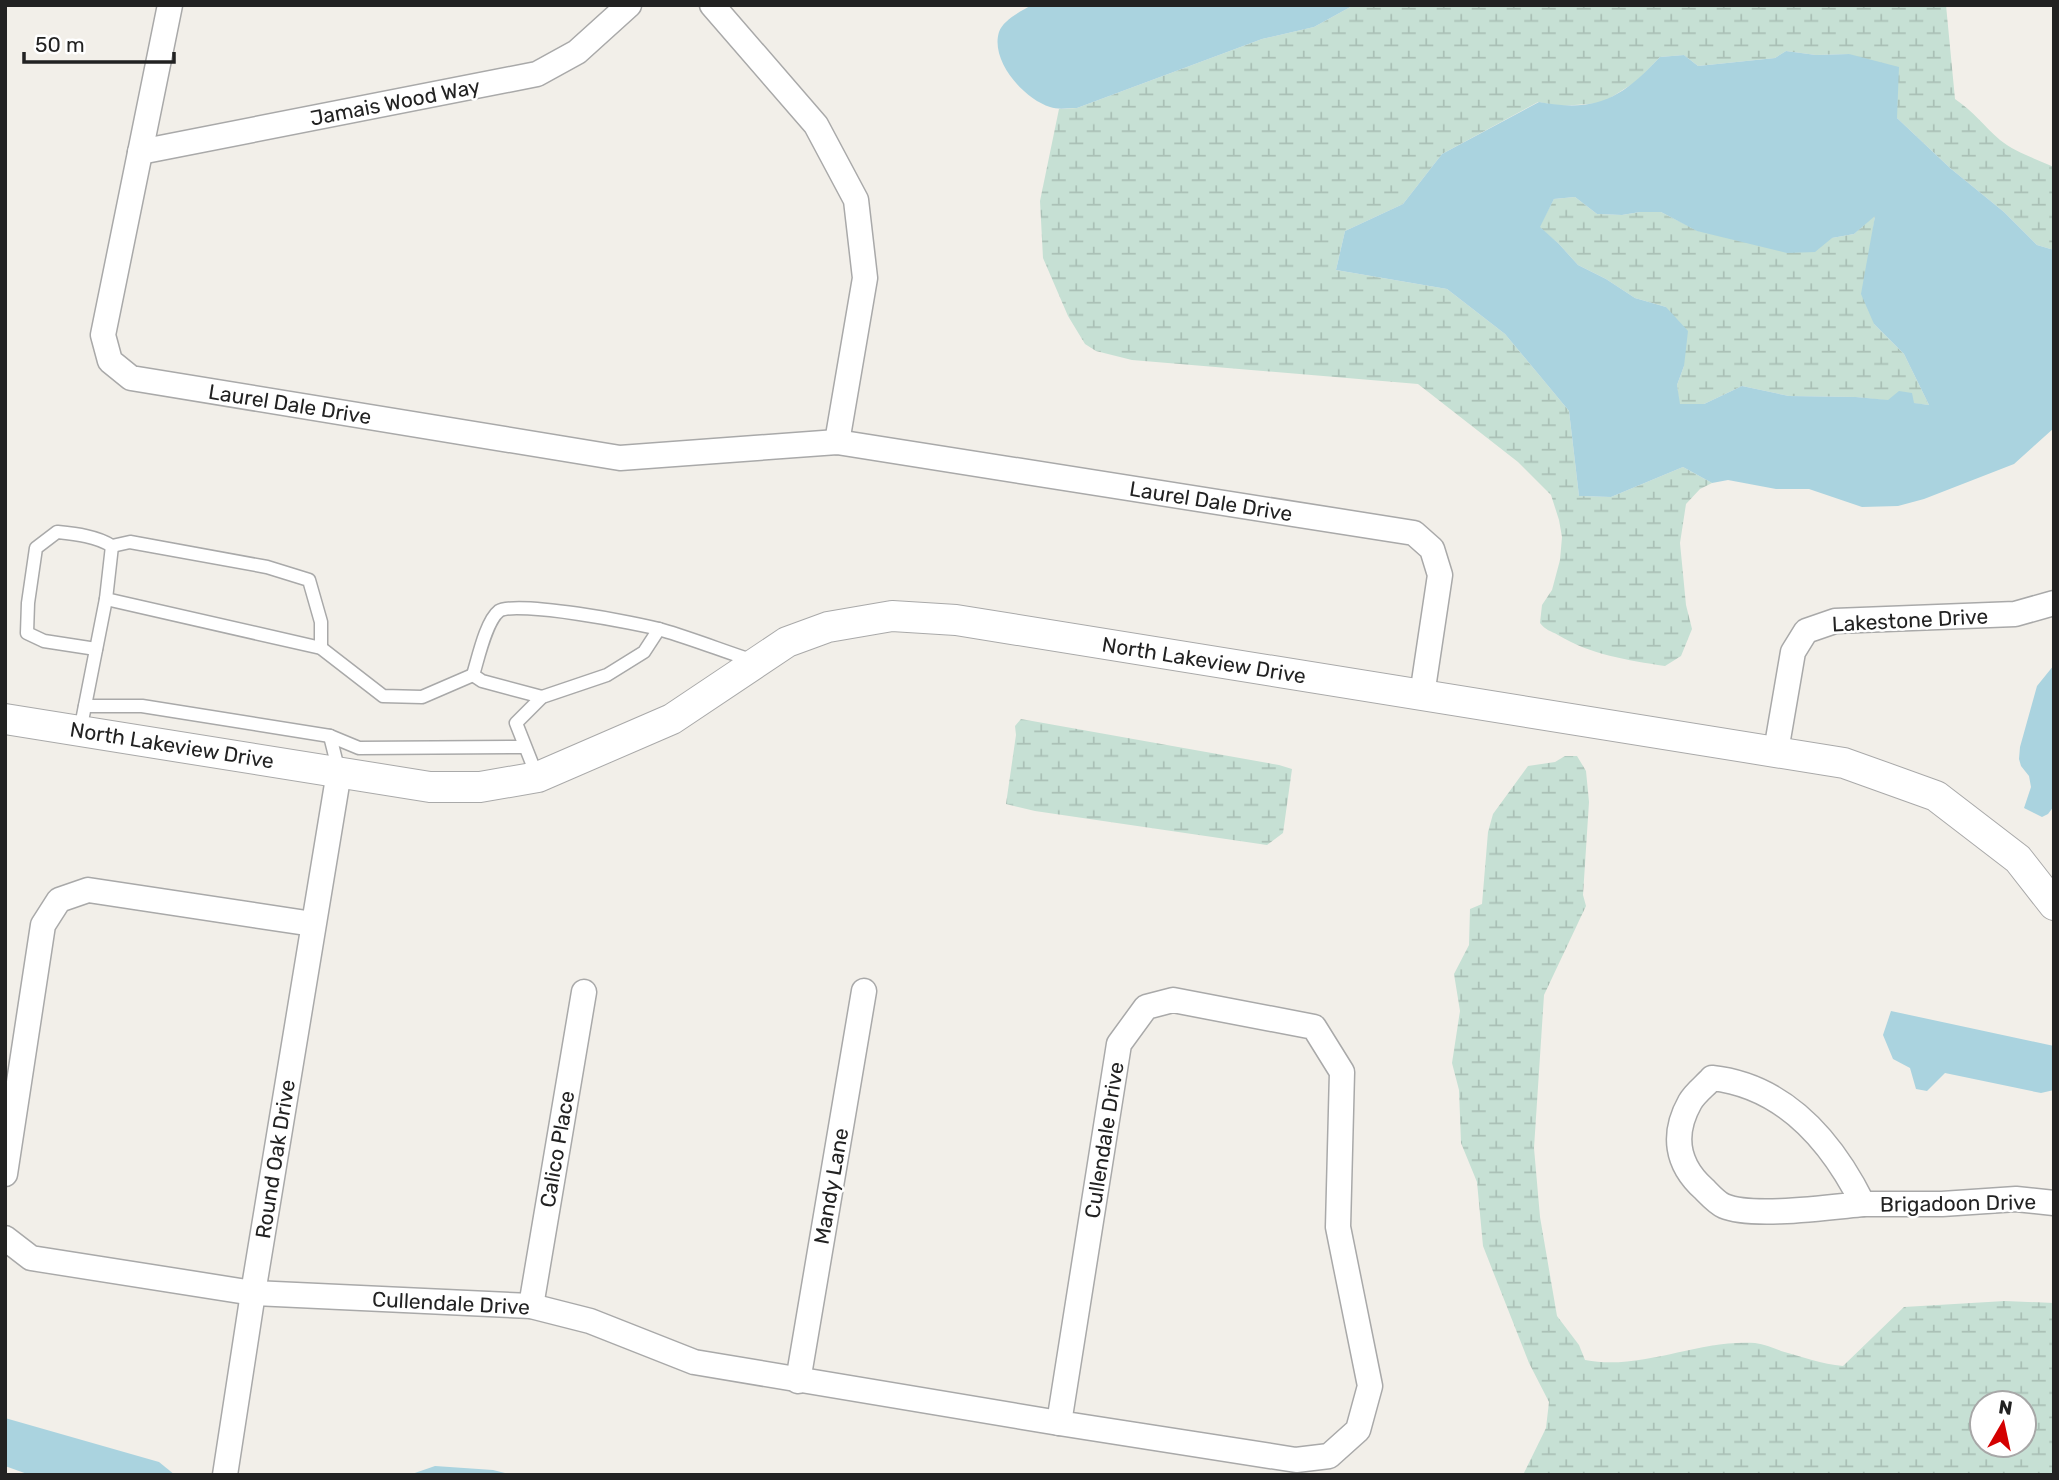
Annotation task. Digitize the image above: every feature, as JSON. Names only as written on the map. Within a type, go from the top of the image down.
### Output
[{"type":"street","name":"Laurel Dale Drive","points":[[170,5],[103,335],[110,361],[131,378],[620,458],[837,442],[1414,533],[1432,549],[1440,575],[1422,695]]},
{"type":"street","name":"Jamais Wood Way","points":[[140,152],[537,74],[577,52],[629,5]]},
{"type":"street","points":[[712,5],[816,125],[856,200],[865,278],[837,442]]},
{"type":"street","name":"Lakestone Drive","points":[[1776,751],[1793,652],[1806,631],[1835,621],[2015,614],[2054,603]]},
{"type":"street","name":"North Lakeview Drive","points":[[5,719],[83,719],[339,772],[430,787],[480,787],[538,776],[672,719],[787,642],[828,627],[892,617],[956,620],[1844,763],[1936,796],[2018,859],[2054,905]]},
{"type":"street","name":"Round Oak Drive","points":[[225,1475],[339,772]]},
{"type":"street","points":[[5,1174],[43,925],[59,900],[88,890],[313,924]]},
{"type":"street","name":"Mandy Lane","points":[[798,1381],[864,991]]},
{"type":"street","name":"Calico Place","points":[[531,1306],[584,992]]},
{"type":"street","name":"Cullendale Drive","points":[[5,1238],[31,1258],[253,1293],[531,1306],[590,1321],[694,1362],[798,1381],[1059,1423],[1296,1461],[1329,1456],[1358,1430],[1370,1386],[1338,1227],[1342,1072],[1314,1027],[1173,1000],[1146,1007],[1119,1044],[1059,1423]]},
{"type":"street","name":"Brigadoon Drive","points":[[1863,1204],[1848,1174],[1825,1141],[1804,1121],[1771,1097],[1732,1080],[1712,1078],[1691,1100],[1683,1118],[1680,1135],[1680,1153],[1684,1167],[1695,1181],[1723,1206],[1749,1210],[1787,1210],[1863,1204],[1942,1204],[2016,1199],[2054,1203]]},
{"type":"lane","points":[[96,649],[44,640],[27,633],[29,593],[36,548],[57,532],[80,534],[105,541],[112,546],[130,542],[267,567],[309,580],[321,622],[321,648]]},
{"type":"lane","points":[[112,546],[106,599],[83,719],[142,706],[330,736],[359,748],[524,747]]},
{"type":"lane","points":[[106,599],[321,648],[383,696],[422,697],[473,675],[489,626],[496,613],[505,608],[531,607],[659,629],[757,662]]},
{"type":"lane","points":[[538,776],[516,723],[542,697],[607,675],[644,652],[659,629]]},
{"type":"lane","points":[[473,675],[482,681],[542,697]]},
{"type":"lane","points":[[330,736],[339,772]]},
{"type":"green space","points":[[1354,5],[1946,5],[1955,99],[2006,144],[2054,167],[2054,250],[2037,245],[2004,212],[1950,168],[1897,118],[1849,54],[1816,55],[1786,51],[1775,58],[1698,66],[1684,55],[1660,57],[1637,81],[1602,103],[1561,106],[1538,102],[1442,154],[1403,204],[1345,231],[1336,270],[1447,289],[1505,334],[1569,411],[1579,496],[1611,497],[1683,467],[1712,483],[1700,489],[1686,504],[1680,543],[1686,605],[1692,629],[1681,656],[1665,666],[1596,652],[1571,642],[1540,623],[1542,605],[1552,590],[1560,560],[1562,537],[1551,495],[1518,462],[1418,384],[1132,360],[1096,351],[1085,344],[1068,316],[1043,258],[1040,201],[1059,109],[1077,108],[1262,39],[1314,27]]},
{"type":"green space","points":[[1575,197],[1597,214],[1661,212],[1698,231],[1832,238],[1854,234],[1875,215],[1870,253],[1874,324],[1904,354],[1929,405],[1856,397],[1789,396],[1742,386],[1704,404],[1679,404],[1677,385],[1684,366],[1666,307],[1635,298],[1578,265],[1539,227],[1554,199]]},
{"type":"green space","points":[[1021,719],[1292,769],[1283,833],[1267,845],[1035,811],[1006,804],[1015,726]]},
{"type":"green space","points":[[1565,756],[1577,756],[1586,771],[1589,802],[1583,895],[1586,906],[1544,995],[1534,1148],[1540,1217],[1557,1316],[1579,1345],[1585,1360],[1628,1361],[1712,1346],[1755,1343],[1827,1364],[1843,1366],[1904,1307],[2005,1301],[2054,1303],[2054,1475],[1523,1475],[1546,1428],[1549,1402],[1529,1363],[1483,1246],[1477,1182],[1461,1143],[1459,1090],[1452,1063],[1460,1011],[1454,974],[1469,945],[1470,909],[1482,904],[1488,832],[1493,814],[1528,766],[1555,762]]},
{"type":"water","points":[[1032,5],[1354,5],[1314,27],[1262,39],[1077,108],[1060,109],[1040,103],[1020,87],[1004,66],[1000,55],[998,43],[1001,28],[1013,16]]},
{"type":"water","points":[[1786,51],[1816,55],[1849,54],[1899,67],[1897,118],[1950,168],[2004,212],[2037,245],[2054,250],[2054,428],[2014,464],[1924,499],[1898,506],[1862,507],[1809,489],[1776,489],[1728,480],[1712,483],[1683,467],[1611,497],[1579,496],[1569,411],[1505,334],[1447,289],[1336,270],[1345,231],[1403,204],[1442,154],[1539,102],[1577,105],[1607,99],[1633,83],[1660,57],[1684,55],[1698,66],[1775,58]],"holes":[[[1575,197],[1597,214],[1661,212],[1697,231],[1787,253],[1815,252],[1832,238],[1854,234],[1875,216],[1861,294],[1874,324],[1904,354],[1929,405],[1914,403],[1912,393],[1899,391],[1888,400],[1789,396],[1742,386],[1704,404],[1680,404],[1677,385],[1684,366],[1688,331],[1666,307],[1635,298],[1578,265],[1540,227],[1554,199]]]},
{"type":"water","points":[[2054,665],[2054,806],[2042,817],[2024,808],[2031,787],[2029,776],[2019,759],[2037,686]]},
{"type":"water","points":[[1891,1011],[2054,1046],[2054,1090],[2041,1093],[1945,1073],[1927,1091],[1916,1089],[1910,1068],[1893,1059],[1883,1035]]},
{"type":"water","points":[[5,1418],[159,1462],[175,1475],[30,1475],[5,1466]]},
{"type":"water","points":[[435,1466],[493,1470],[513,1475],[409,1475]]}]
